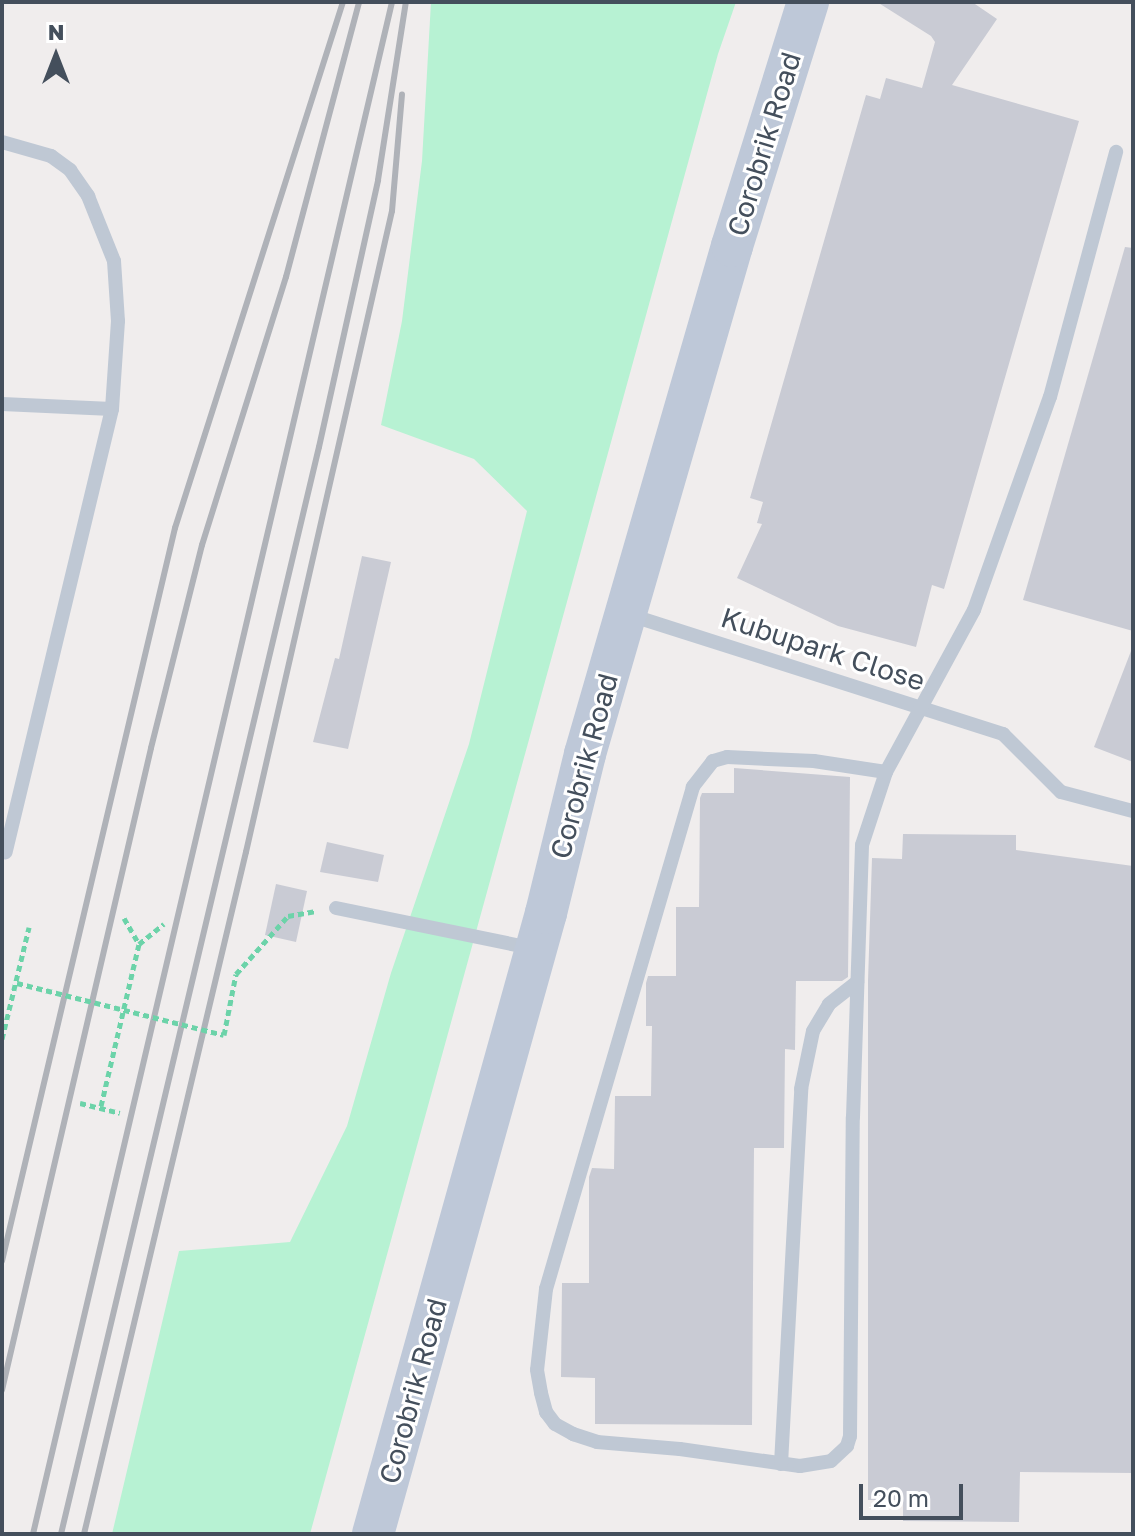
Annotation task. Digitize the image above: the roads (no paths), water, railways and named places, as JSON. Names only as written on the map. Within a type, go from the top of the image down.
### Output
[{"type":"street","name":"Corobrik Road","points":[[373,1534],[536,949],[585,754],[732,246],[808,2]]},
{"type":"lane","points":[[2,142],[51,156],[70,170],[93,209],[114,261],[118,321],[112,409],[6,852]]},
{"type":"lane","points":[[886,772],[814,761],[735,757],[713,761],[701,772],[693,787],[633,982],[546,1289],[537,1370],[546,1412],[555,1424],[597,1442],[680,1449],[781,1464],[817,1465],[831,1461],[847,1446],[850,1436],[862,845],[886,772],[974,610],[1050,397],[1116,152]]},
{"type":"lane","points":[[2,404],[112,409]]},
{"type":"lane","name":"Kubupark Close","points":[[626,613],[1003,734],[1061,792],[1133,811]]},
{"type":"lane","points":[[336,908],[536,949]]},
{"type":"lane","points":[[781,1464],[801,1089],[813,1031],[829,1004],[857,982]]},
{"type":"railway","points":[[2,1261],[175,528],[343,2]]},
{"type":"railway","points":[[2,1390],[151,748],[202,545],[286,277],[359,2]]},
{"type":"railway","points":[[33,1534],[392,2]]},
{"type":"railway","points":[[61,1534],[319,447],[378,180],[406,2]]},
{"type":"railway","points":[[84,1534],[246,852],[392,211],[402,94]]}]
